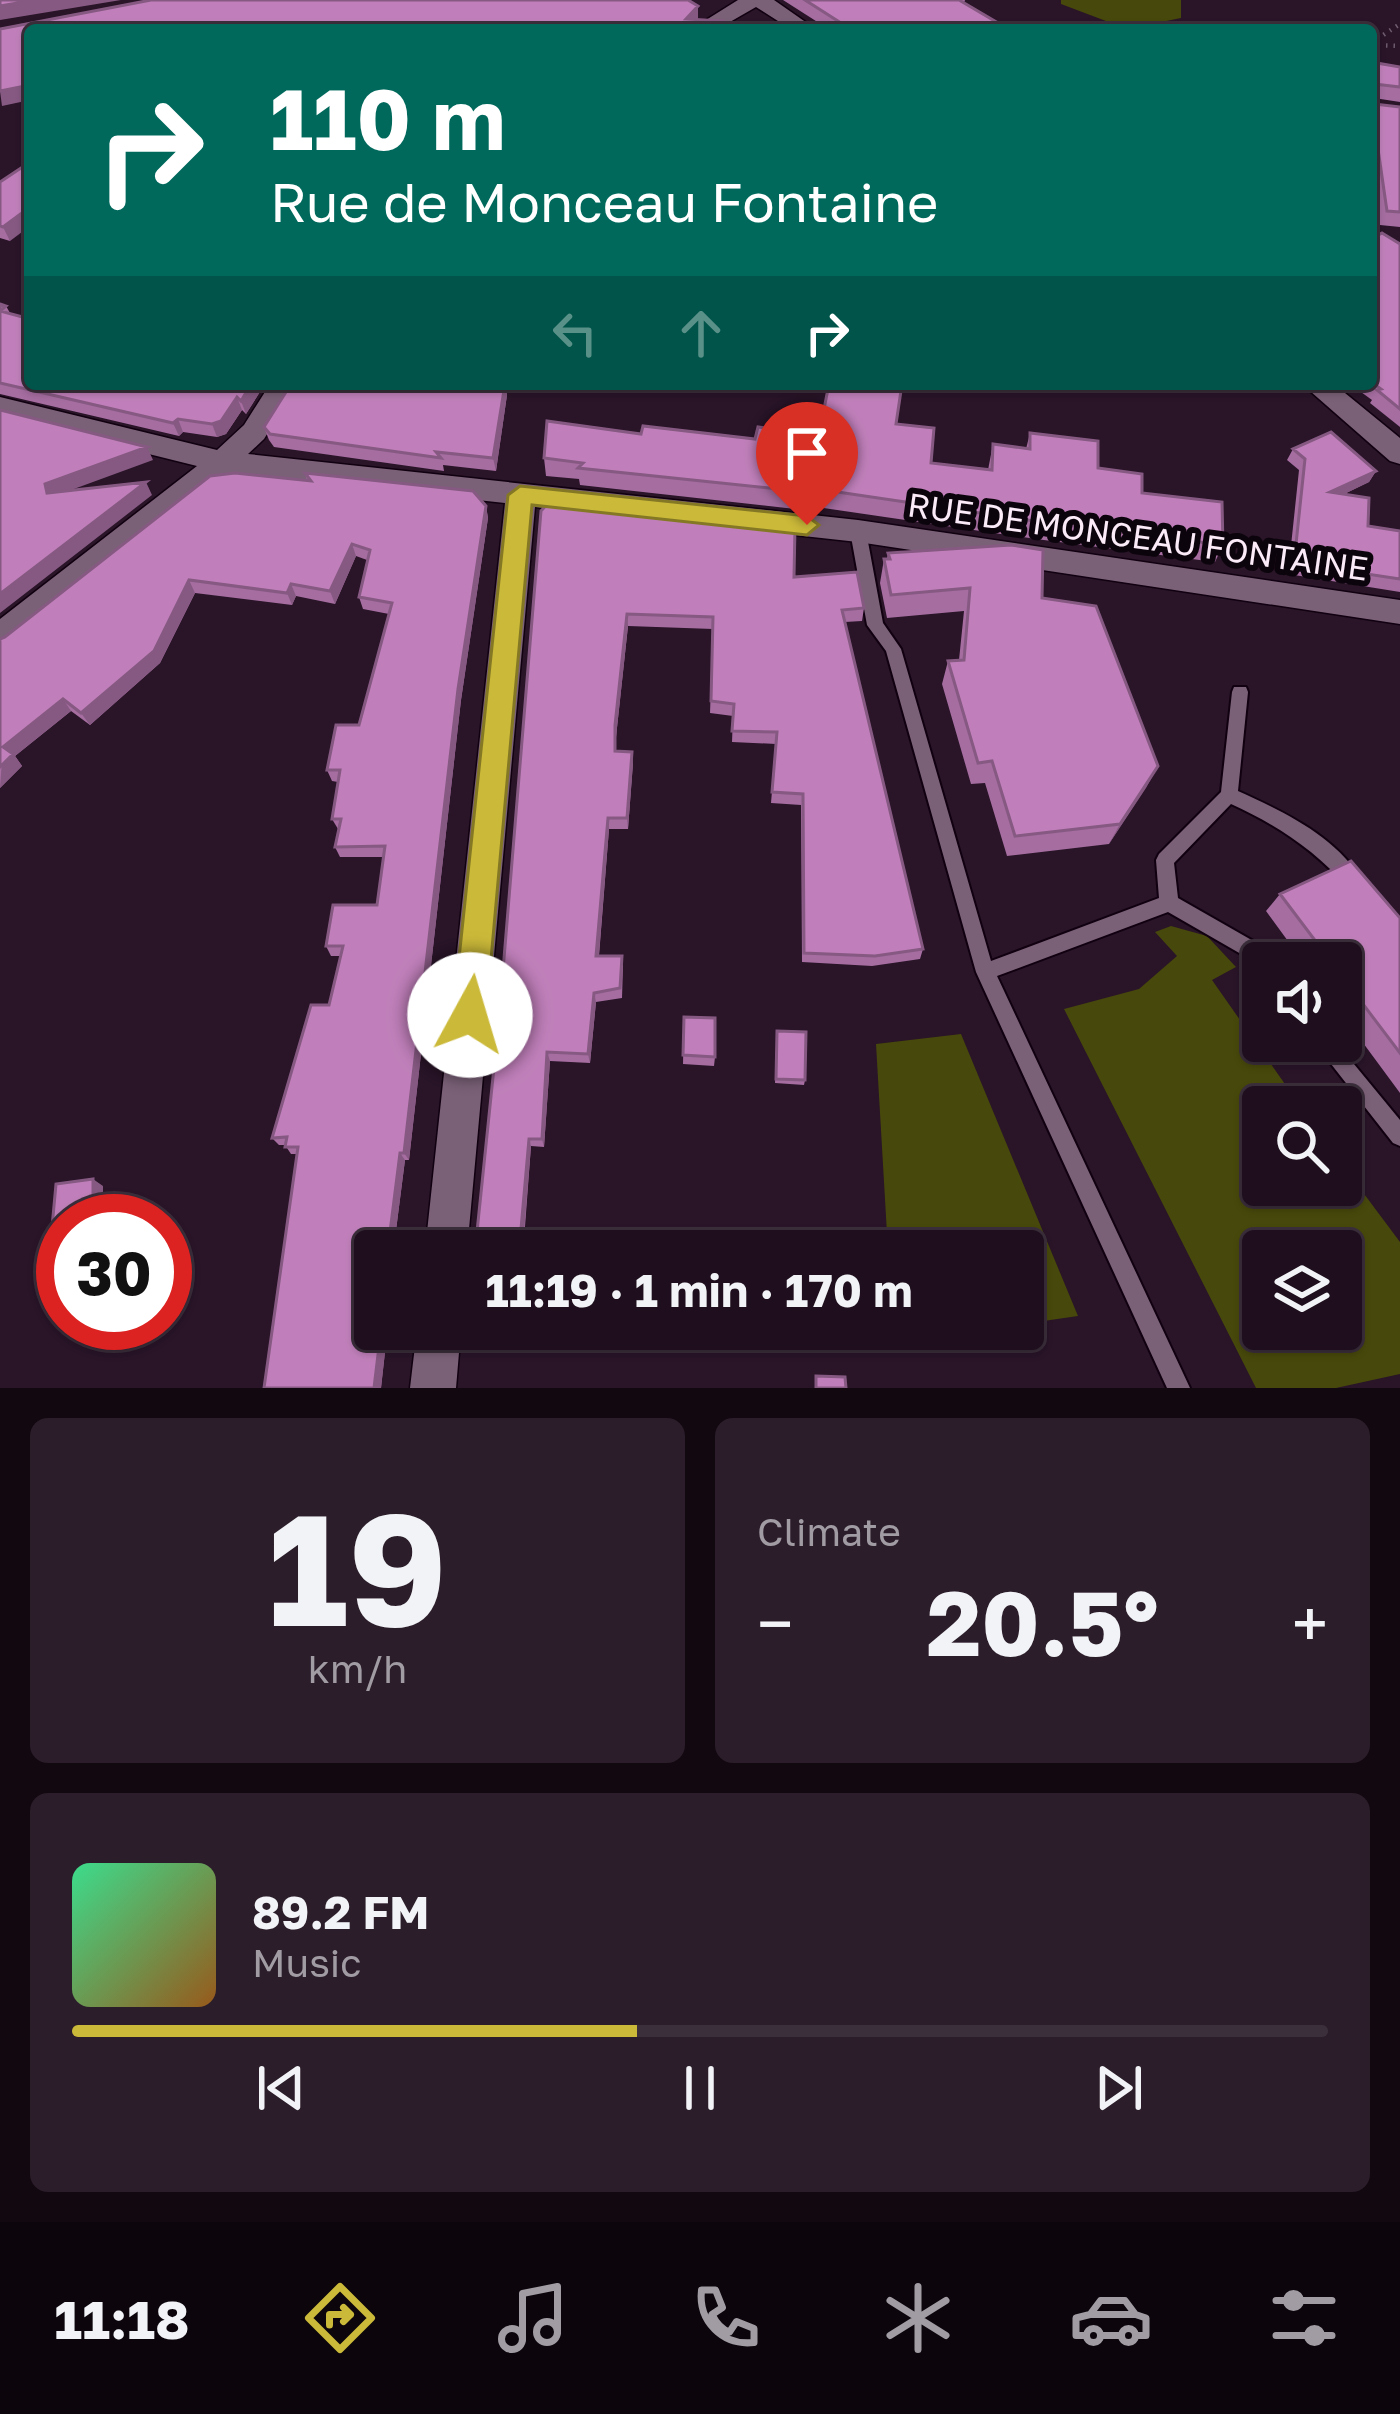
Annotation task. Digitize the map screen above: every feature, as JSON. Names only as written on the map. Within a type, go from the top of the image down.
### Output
[{"type":"street","points":[[712,24],[757,0],[796,24]]},
{"type":"street","points":[[0,637],[222,463],[254,432],[280,390]]},
{"type":"street","points":[[1323,390],[1400,454]]},
{"type":"street","name":"RUE DE MONCEAU FONTAINE","points":[[0,407],[222,463],[857,531],[1400,612]]},
{"type":"street","points":[[448,1230],[520,495]]},
{"type":"street","points":[[433,1388],[437,1350]]},
{"type":"lane","points":[[857,531],[875,625],[892,649],[985,972],[1179,1388]]},
{"type":"lane","points":[[1169,903],[1165,860],[1229,795],[1240,692]]},
{"type":"lane","points":[[1229,795],[1291,822],[1326,848],[1370,902]]},
{"type":"lane","points":[[985,972],[1169,903]]},
{"type":"lane","points":[[1169,903],[1242,946]]},
{"type":"lane","points":[[1340,1062],[1400,1136]]},
{"type":"shaded area","points":[[1061,0],[1181,0],[1181,18],[1114,24],[1061,4]]},
{"type":"shaded area","points":[[1171,926],[1207,936],[1236,967],[1212,980],[1242,1023],[1242,1062],[1269,1062],[1286,1086],[1242,1086],[1242,1206],[1362,1206],[1362,1191],[1400,1242],[1400,1374],[1336,1388],[1256,1388],[1064,1009],[1139,989],[1177,956],[1155,932]]},
{"type":"shaded area","points":[[961,1034],[1042,1230],[887,1230],[876,1044]]},
{"type":"shaded area","points":[[1044,1234],[1078,1316],[1044,1321]]},
{"type":"building","points":[[0,0],[35,0],[0,6]]},
{"type":"building","points":[[151,0],[688,0],[698,6],[686,19],[728,24],[26,24]]},
{"type":"building","points":[[805,0],[959,0],[1000,24],[843,24]]},
{"type":"building","points":[[24,24],[24,86],[0,91],[0,29]]},
{"type":"building","points":[[1377,63],[1400,67],[1400,87],[1377,84]]},
{"type":"building","points":[[1377,104],[1400,107],[1400,212],[1387,211]]},
{"type":"building","points":[[24,166],[24,211],[3,227],[0,226],[0,182]]},
{"type":"building","points":[[1382,233],[1400,244],[1400,409],[1377,390],[1381,389],[1377,386],[1377,236]]},
{"type":"building","points":[[0,311],[24,317],[24,389],[0,383]]},
{"type":"building","points":[[30,390],[247,390],[221,421],[178,419],[173,423]]},
{"type":"building","points":[[287,390],[504,390],[493,458],[436,452],[441,458],[270,434],[264,427]]},
{"type":"building","points":[[828,390],[901,390],[896,424],[934,428],[931,463],[992,470],[993,444],[1030,449],[1030,433],[1098,441],[1098,468],[1142,474],[1142,493],[1222,502],[1223,545],[797,486],[797,491],[578,468],[583,463],[544,458],[547,421],[641,434],[643,426],[755,439],[758,427],[819,434]]},
{"type":"building","points":[[0,410],[147,447],[45,484],[47,493],[146,482],[0,594]]},
{"type":"building","points":[[1331,432],[1376,471],[1330,492],[1369,498],[1368,526],[1400,531],[1400,579],[1294,563],[1305,459],[1293,449]]},
{"type":"building","points":[[235,473],[311,481],[305,473],[473,491],[486,506],[458,689],[404,1153],[400,1153],[390,1230],[354,1230],[354,1350],[379,1350],[374,1388],[264,1388],[298,1147],[285,1147],[287,1137],[272,1138],[311,1005],[329,1005],[343,946],[326,946],[333,905],[377,905],[385,846],[335,847],[341,819],[332,819],[340,770],[327,770],[336,725],[359,725],[392,603],[359,597],[370,550],[352,544],[330,591],[291,584],[287,593],[189,580],[154,651],[81,713],[63,699],[3,747],[13,754],[0,767],[0,639],[210,476]]},
{"type":"building","points":[[551,500],[795,527],[794,577],[857,572],[864,608],[842,610],[923,949],[875,956],[804,953],[803,794],[772,792],[777,732],[732,731],[734,704],[711,701],[713,617],[627,614],[615,751],[632,752],[627,818],[608,818],[596,956],[622,956],[620,988],[594,993],[588,1054],[547,1052],[542,1139],[529,1139],[521,1230],[477,1230],[499,1019],[541,511]]},
{"type":"building","points":[[1011,545],[1043,550],[1042,598],[1096,606],[1158,766],[1120,824],[1015,836],[992,761],[978,763],[948,661],[964,660],[970,588],[891,595],[884,559],[890,559],[888,553]]},
{"type":"building","points":[[1351,861],[1400,918],[1400,1053],[1362,1003],[1362,942],[1316,942],[1280,894]]},
{"type":"building","points":[[684,1017],[715,1018],[715,1057],[683,1055]]},
{"type":"building","points":[[777,1031],[806,1032],[805,1080],[776,1079]]},
{"type":"building","points":[[93,1179],[93,1194],[55,1194],[56,1184]]},
{"type":"building","points":[[816,1376],[845,1377],[846,1388],[816,1388]]},
{"type":"route","points":[[470,1015],[520,495],[807,525]]}]
